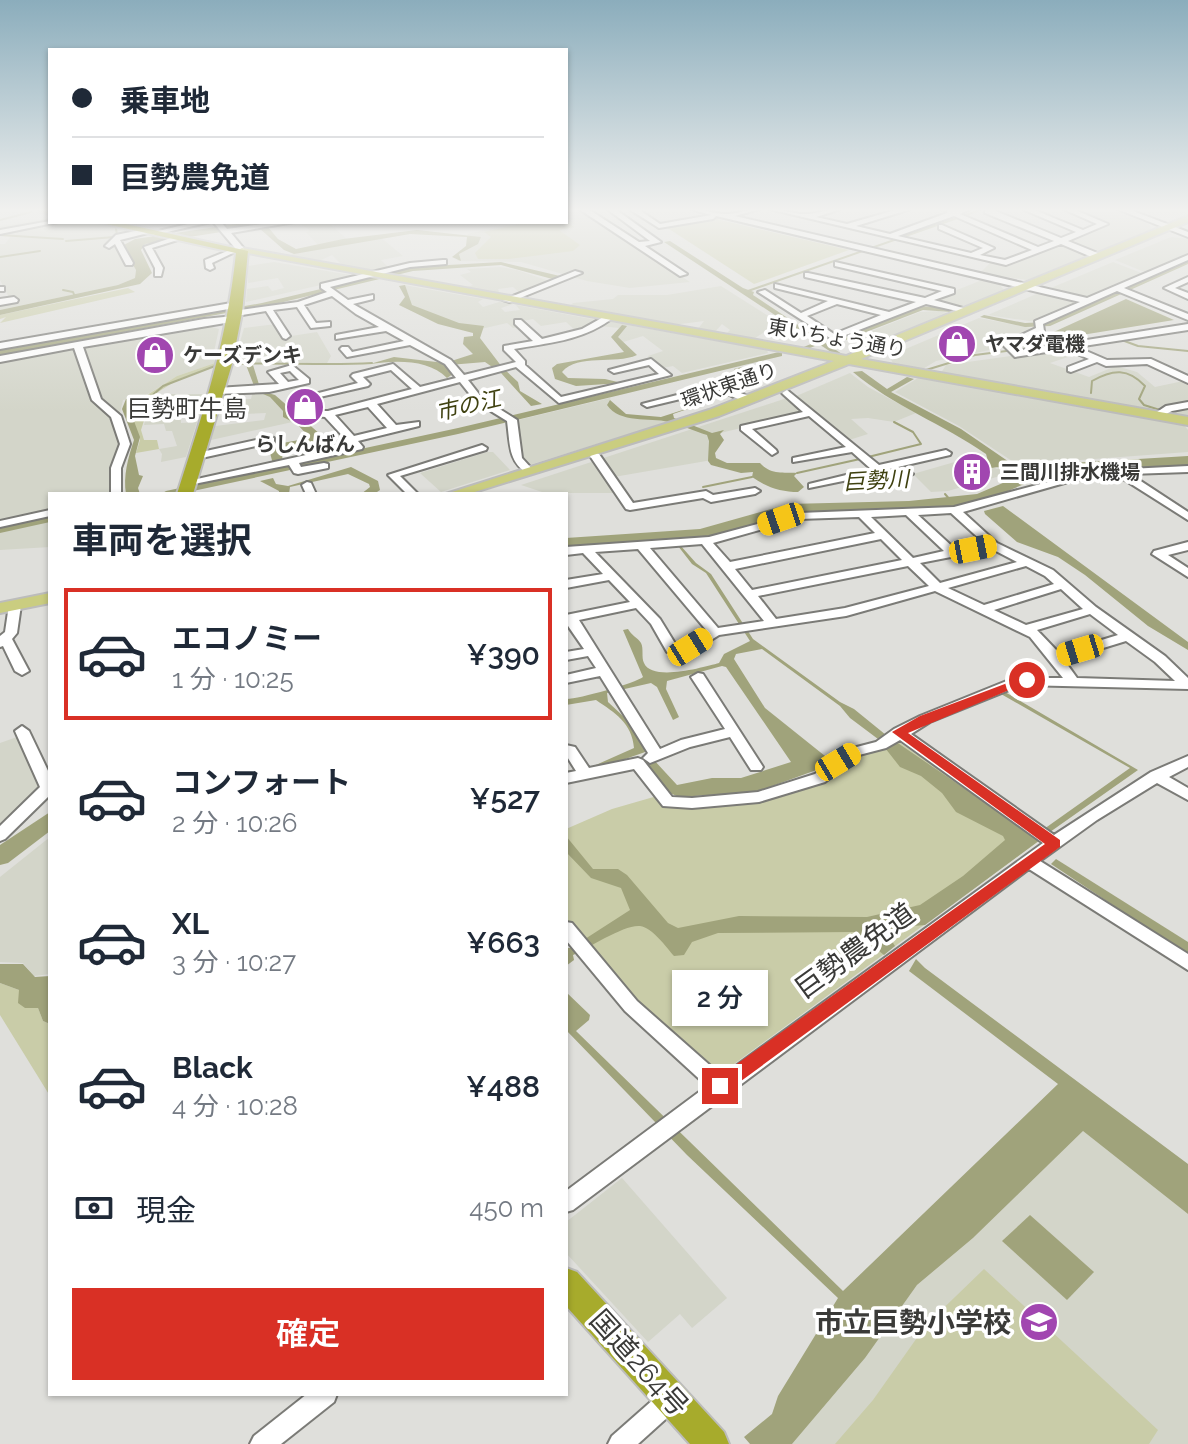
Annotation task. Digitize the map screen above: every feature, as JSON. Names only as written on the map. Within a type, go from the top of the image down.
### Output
[{"type":"highway","points":[[186,490],[217,391],[236,312],[237,276]]},
{"type":"highway","name":"国道264号","points":[[568,1285],[712,1444]]},
{"type":"main road","name":"東いちょう通り","points":[[377,276],[853,362],[1161,413],[1188,421]]},
{"type":"main road","name":"環状東通り","points":[[479,492],[787,393],[966,310],[1054,276]]},
{"type":"main road","name":"環状東通り","points":[[459,492],[751,399],[853,362],[1058,276]]},
{"type":"main road","points":[[5,604],[48,592]]},
{"type":"main road","points":[[5,604],[48,598]]},
{"type":"street","points":[[0,346],[139,321],[269,310],[299,304],[366,276]]},
{"type":"street","points":[[507,300],[570,276]]},
{"type":"street","points":[[804,276],[762,292],[833,337],[951,291],[890,276]]},
{"type":"street","points":[[814,276],[966,310]]},
{"type":"street","points":[[980,276],[1088,301]]},
{"type":"street","points":[[1144,276],[1039,325],[1041,329],[1007,344],[1011,351],[1068,347],[1188,327]]},
{"type":"street","points":[[1188,279],[1168,288],[1188,296]]},
{"type":"street","points":[[778,286],[891,315]]},
{"type":"street","points":[[1117,288],[1188,317]]},
{"type":"street","points":[[328,290],[450,364],[479,400],[509,418],[517,459],[528,470]]},
{"type":"street","points":[[346,303],[370,297]]},
{"type":"street","points":[[0,302],[14,300]]},
{"type":"street","points":[[800,316],[838,301]]},
{"type":"street","points":[[299,304],[314,326],[327,324]]},
{"type":"street","points":[[269,310],[286,336]]},
{"type":"street","points":[[0,359],[236,312]]},
{"type":"street","points":[[519,365],[522,363],[507,348],[582,333],[607,318]]},
{"type":"street","points":[[139,321],[145,332]]},
{"type":"street","points":[[518,322],[539,341]]},
{"type":"street","points":[[339,337],[387,328]]},
{"type":"street","points":[[1171,331],[1188,340]]},
{"type":"street","points":[[345,349],[350,355],[410,342]]},
{"type":"street","points":[[77,344],[97,400],[116,416],[125,444],[116,468],[116,492]]},
{"type":"street","points":[[1068,347],[1106,363],[1148,361],[1188,380]]},
{"type":"street","points":[[1071,369],[1097,359]]},
{"type":"street","points":[[356,376],[365,384],[304,398],[320,414],[328,414],[460,377],[519,365]]},
{"type":"street","points":[[519,365],[559,400],[628,384]]},
{"type":"street","points":[[342,371],[348,377],[393,367],[417,389]]},
{"type":"street","points":[[217,391],[257,390],[286,385]]},
{"type":"street","points":[[647,404],[724,386],[751,399]]},
{"type":"street","points":[[787,393],[890,479],[908,474]]},
{"type":"street","points":[[370,403],[394,429]]},
{"type":"street","points":[[1161,413],[1188,405]]},
{"type":"street","points":[[772,452],[745,428],[810,413]]},
{"type":"street","points":[[186,490],[246,466],[294,465],[358,447],[328,414]]},
{"type":"street","points":[[351,440],[415,424]]},
{"type":"street","points":[[197,456],[270,440]]},
{"type":"street","points":[[745,447],[762,444]]},
{"type":"street","points":[[411,492],[393,475],[482,448]]},
{"type":"street","points":[[813,486],[946,453]]},
{"type":"street","points":[[797,460],[861,455]]},
{"type":"street","points":[[595,456],[630,507],[706,494],[711,499],[755,491]]},
{"type":"street","points":[[294,465],[298,471],[324,466]]},
{"type":"street","points":[[568,551],[705,540],[735,535],[781,519],[954,510],[996,502],[1035,487],[1080,476],[1188,469]]},
{"type":"street","points":[[1121,473],[1188,517]]},
{"type":"street","points":[[954,510],[993,545],[1049,573],[1092,610],[1160,659],[1188,685]]},
{"type":"street","points":[[0,524],[48,513]]},
{"type":"street","points":[[910,513],[952,553]]},
{"type":"street","points":[[863,515],[938,588],[1026,629],[1056,658],[1074,684]]},
{"type":"street","points":[[730,566],[883,535]]},
{"type":"street","points":[[705,540],[730,566],[773,623]]},
{"type":"street","points":[[751,594],[993,545]]},
{"type":"street","points":[[642,546],[715,632]]},
{"type":"street","points":[[1188,546],[1158,554],[1188,573]]},
{"type":"street","points":[[585,548],[656,622],[672,649],[690,647],[715,632],[846,612],[1029,562]]},
{"type":"street","points":[[568,584],[609,576]]},
{"type":"street","points":[[983,609],[1062,585]]},
{"type":"street","points":[[5,604],[11,633],[3,641],[22,671]]},
{"type":"street","points":[[637,604],[568,618],[657,756]]},
{"type":"street","points":[[1026,629],[1092,610]]},
{"type":"street","points":[[1056,658],[1128,636]]},
{"type":"street","points":[[568,656],[591,651]]},
{"type":"street","points":[[568,679],[603,671]]},
{"type":"street","points":[[698,677],[756,767]]},
{"type":"street","points":[[638,763],[668,802],[692,803],[777,793],[820,778],[854,752],[1019,681],[1188,685]]},
{"type":"street","points":[[22,731],[48,784]]},
{"type":"street","points":[[568,777],[583,770],[638,763],[686,743],[733,732]]},
{"type":"street","points":[[891,738],[1055,844]]},
{"type":"street","points":[[568,750],[583,770]]},
{"type":"street","name":"巨勢農免道","points":[[568,1201],[720,1086],[1055,844],[1156,776],[1188,761]]},
{"type":"street","points":[[1156,776],[1188,795]]},
{"type":"street","points":[[0,835],[48,787]]},
{"type":"street","points":[[1030,862],[1188,963]]},
{"type":"street","points":[[576,940],[631,1006],[720,1086]]},
{"type":"street","points":[[262,1444],[323,1396]]},
{"type":"street","points":[[620,1444],[671,1398]]},
{"type":"shaded area","points":[[0,276],[135,276],[118,285],[0,310],[0,303],[11,301]]},
{"type":"shaded area","points":[[148,276],[140,284],[0,315],[0,310],[118,285]]},
{"type":"shaded area","points":[[248,276],[356,276],[246,302],[247,289],[268,286],[272,291],[284,288],[278,278],[248,283]]},
{"type":"shaded area","points":[[374,276],[390,276],[275,304],[0,355],[0,349],[262,303]]},
{"type":"shaded area","points":[[462,276],[536,276],[552,282],[520,293],[513,287],[498,289],[500,295],[464,288],[473,285]]},
{"type":"shaded area","points":[[543,276],[564,277],[556,280]]},
{"type":"shaded area","points":[[571,276],[682,276],[690,282],[630,288]]},
{"type":"shaded area","points":[[716,276],[725,276],[754,292],[753,295],[842,354],[834,354]]},
{"type":"shaded area","points":[[742,276],[775,276],[754,284]]},
{"type":"shaded area","points":[[1003,276],[1036,276],[1027,280]]},
{"type":"shaded area","points":[[1079,276],[1138,276],[1086,299],[1046,290]]},
{"type":"shaded area","points":[[982,280],[999,284],[1004,290],[959,308],[927,302]]},
{"type":"shaded area","points":[[404,285],[483,299],[478,302],[483,307],[499,302],[513,304],[501,308],[505,312],[520,310],[516,305],[602,321],[578,333],[566,322],[541,326],[533,319],[517,322],[521,327],[513,328],[507,323],[481,329],[443,323],[405,306],[408,293]]},
{"type":"shaded area","points":[[405,285],[412,305],[459,323],[484,326],[480,338],[518,382],[520,391],[542,404],[531,406],[501,373],[485,362],[449,365],[453,374],[447,378],[421,364],[370,364],[394,357],[445,363],[473,354],[463,344],[464,337],[473,336],[473,333],[438,324],[399,305],[405,297],[399,286]]},
{"type":"shaded area","points":[[721,286],[784,326],[769,329],[752,340],[725,335],[730,330],[722,324],[714,333],[697,330],[704,321],[673,325],[569,307],[573,303],[613,299],[618,295],[667,295]]},
{"type":"shaded area","points":[[128,288],[135,292],[0,323],[6,317],[0,319],[0,315]]},
{"type":"shaded area","points":[[1041,292],[1083,301],[1036,322],[988,315]]},
{"type":"shaded area","points":[[1126,299],[1174,320],[1051,340],[1045,336]]},
{"type":"shaded area","points":[[920,312],[948,313],[871,345],[854,338]]},
{"type":"shaded area","name":"ヤマダ電機","points":[[979,318],[1037,329],[990,350],[936,361],[921,370],[894,365],[889,356]]},
{"type":"shaded area","points":[[606,321],[767,350],[768,353],[682,373],[673,366],[662,368],[652,361],[648,356],[663,351],[643,336],[620,343],[614,336],[619,328],[600,326]]},
{"type":"shaded area","points":[[276,324],[285,337],[317,332],[331,356],[326,365],[234,363],[244,328]]},
{"type":"shaded area","points":[[206,325],[219,329],[213,356],[215,363],[177,376],[146,395],[123,400],[120,413],[130,441],[121,468],[123,492],[48,492],[48,547],[0,550],[0,362]]},
{"type":"shaded area","points":[[622,325],[627,326],[618,337],[637,355],[577,363],[562,372],[568,378],[605,379],[622,383],[576,386],[555,379],[552,368],[557,364],[624,352],[611,337]]},
{"type":"shaded area","points":[[1069,348],[1080,353],[1050,363],[1089,377],[1116,366],[1137,372],[1155,387],[1188,380],[1188,418],[941,373],[946,365]]},
{"type":"shaded area","points":[[215,363],[215,366],[179,379],[145,400],[142,405],[148,408],[141,430],[144,440],[157,440],[159,449],[136,453],[140,440],[129,408],[133,398],[147,395],[177,376]]},
{"type":"shaded area","points":[[246,365],[253,365],[261,391],[275,395],[328,441],[283,450],[282,461],[273,464],[270,453],[277,444],[310,438],[297,424],[283,417],[283,411],[270,397],[256,391]]},
{"type":"shaded area","points":[[734,369],[746,369],[745,379],[738,382],[737,392],[729,395],[739,374]]},
{"type":"shaded area","points":[[862,371],[887,389],[907,377],[914,379],[891,392],[961,429],[1015,466],[985,470],[977,466],[988,461],[986,454],[885,395],[853,372]]},
{"type":"shaded area","points":[[850,373],[868,387],[916,413],[894,422],[851,419],[868,434],[846,441],[794,397]]},
{"type":"shaded area","points":[[918,378],[1183,424],[1188,430],[1188,452],[1040,463],[1012,461],[959,426],[895,392]]},
{"type":"shaded area","points":[[253,391],[274,397],[297,421],[211,440],[215,426],[264,420],[266,413],[218,415],[223,400],[251,399]]},
{"type":"shaded area","points":[[157,394],[206,394],[200,415],[181,416],[181,423],[197,422],[186,457],[161,462],[159,449],[177,446],[172,431],[166,431],[164,424],[144,425],[148,408],[142,404]]},
{"type":"shaded area","points":[[790,397],[807,412],[712,435],[712,460],[608,478],[617,493],[542,492],[521,485]]},
{"type":"shaded area","points":[[133,398],[129,408],[140,437],[135,456],[139,475],[143,476],[139,492],[126,492],[127,467],[134,440],[122,409],[126,399]]},
{"type":"shaded area","points":[[610,398],[612,409],[628,416],[671,421],[526,466],[520,460],[514,421]]},
{"type":"shaded area","points":[[717,399],[673,414],[674,418],[712,433],[724,430],[720,434],[724,440],[715,453],[716,458],[727,463],[760,463],[773,471],[797,473],[794,476],[804,487],[798,492],[780,490],[752,477],[753,472],[741,473],[711,465],[708,461],[707,435],[669,422],[619,415],[607,405],[610,400],[626,414],[661,417]]},
{"type":"shaded area","points":[[493,452],[510,470],[441,492],[420,473]]},
{"type":"shaded area","points":[[972,457],[997,469],[1015,466],[1021,470],[948,491],[931,492],[913,474]]},
{"type":"shaded area","points":[[351,467],[378,481],[380,490],[364,492],[370,487],[369,484],[348,474],[290,487],[289,492],[279,492],[260,481],[273,478],[276,484],[288,486]]},
{"type":"shaded area","points":[[1003,506],[1188,642],[1188,650],[1148,626],[1058,557],[1017,542],[985,514],[984,511]]},
{"type":"shaded area","points":[[678,546],[711,574],[753,639],[1040,840],[925,925],[901,927],[888,935],[895,946],[884,955],[855,932],[718,933],[692,942],[684,955],[674,956],[645,927],[633,926],[573,955],[574,960],[568,964],[568,948],[630,910],[621,888],[591,878],[568,854],[568,838],[593,869],[618,869],[627,875],[668,923],[678,928],[739,916],[867,917],[920,905],[963,876],[1005,840],[1003,836],[956,812],[942,793],[921,776],[900,767],[878,739],[850,718],[840,706],[762,649],[736,654],[734,659],[765,708],[825,756],[822,768],[756,792],[679,797],[663,790],[645,763],[653,759],[677,785],[712,778],[741,778],[791,762],[726,667],[722,666],[667,681],[666,689],[679,717],[673,720],[657,687],[651,683],[607,693],[608,702],[639,731],[648,751],[597,769],[568,775],[568,771],[589,768],[634,748],[626,725],[596,700],[568,705],[568,699],[605,691],[643,677],[623,630],[628,629],[640,641],[644,663],[657,672],[679,672],[719,663],[724,654],[750,641],[706,573],[692,564]]},
{"type":"shaded area","points":[[1005,692],[1138,770],[1050,832],[1044,829],[1130,768],[1001,694]]},
{"type":"shaded area","points":[[17,737],[41,786],[0,827],[0,743]]},
{"type":"shaded area","points":[[899,742],[1040,840],[715,1078],[635,1005],[568,925],[568,828],[612,809],[657,796],[666,806],[695,808],[765,799],[852,758]]},
{"type":"shaded area","points":[[48,839],[48,974],[34,976],[23,963],[0,962],[0,877]]},
{"type":"shaded area","points":[[1056,859],[1188,942],[1188,955],[1051,864]]},
{"type":"shaded area","points":[[916,959],[1188,1164],[1188,1214],[1083,1131],[973,1238],[917,1285],[865,1358],[792,1444],[750,1444],[744,1437],[772,1414],[778,1396],[838,1298],[687,1155],[568,1032],[568,994],[590,1015],[589,1020],[576,1031],[843,1291],[1058,1084],[909,971]]},
{"type":"shaded area","points":[[0,964],[23,964],[35,977],[48,976],[48,1023],[43,1021],[38,1008],[25,1008],[18,1003],[19,990],[0,983]]},
{"type":"shaded area","points":[[0,983],[19,990],[25,1008],[38,1008],[43,1021],[48,1023],[48,1093],[0,1015]]},
{"type":"shaded area","name":"市立巨勢小学校","points":[[1083,1131],[1188,1214],[1188,1444],[792,1444],[860,1364],[917,1285],[973,1238]]},
{"type":"shaded area","points":[[622,1178],[727,1298],[692,1328],[680,1314],[648,1342],[568,1255],[568,1220]]},
{"type":"shaded area","points":[[1030,1215],[1094,1272],[1067,1300],[1002,1241]]},
{"type":"shaded area","points":[[984,1269],[1158,1430],[1149,1444],[835,1444],[873,1400],[926,1325]]},
{"type":"waterway","points":[[748,291],[790,276]]},
{"type":"waterway","name":"市の江","points":[[984,317],[1025,325],[1047,324],[1154,276]]},
{"type":"waterway","points":[[63,290],[73,292],[75,297]]},
{"type":"waterway","name":"市の江","points":[[840,339],[922,308],[951,310]]},
{"type":"waterway","points":[[1176,326],[1188,324]]},
{"type":"waterway","points":[[1119,339],[1138,346],[1188,351]]},
{"type":"waterway","points":[[926,370],[975,355],[1062,344]]},
{"type":"waterway","name":"市の江","points":[[805,348],[811,346]]},
{"type":"waterway","name":"市の江","points":[[175,492],[458,431],[779,354]]},
{"type":"waterway","points":[[233,364],[372,363]]},
{"type":"waterway","points":[[139,407],[163,386],[215,366]]},
{"type":"waterway","points":[[1091,393],[1092,381],[1107,374],[1126,373],[1145,386],[1139,399],[1144,405],[1163,411]]},
{"type":"waterway","points":[[868,457],[921,444],[913,432],[894,422]]},
{"type":"waterway","points":[[797,473],[860,459]]},
{"type":"waterway","name":"巨勢川","points":[[568,543],[701,534],[789,509],[909,506],[980,498],[1024,479],[1071,468],[1188,461]]},
{"type":"waterway","points":[[703,487],[752,477]]},
{"type":"waterway","points":[[945,494],[951,501]]},
{"type":"waterway","name":"市の江","points":[[0,530],[48,519]]},
{"type":"waterway","name":"巨勢川","points":[[0,857],[48,821]]},
{"type":"place","name":"ヤマダ電機","points":[[957,344]]},
{"type":"place","name":"ケーズデンキ","points":[[155,355]]},
{"type":"place","name":"らしんばん","points":[[305,407]]},
{"type":"place","name":"三間川排水機場","points":[[972,472]]},
{"type":"place","name":"市立巨勢小学校","points":[[1039,1322]]},
{"type":"district","name":"巨勢町牛島","points":[[187,408]]},
{"type":"route","points":[[720,1086],[1055,844],[899,732],[1027,680]]}]
